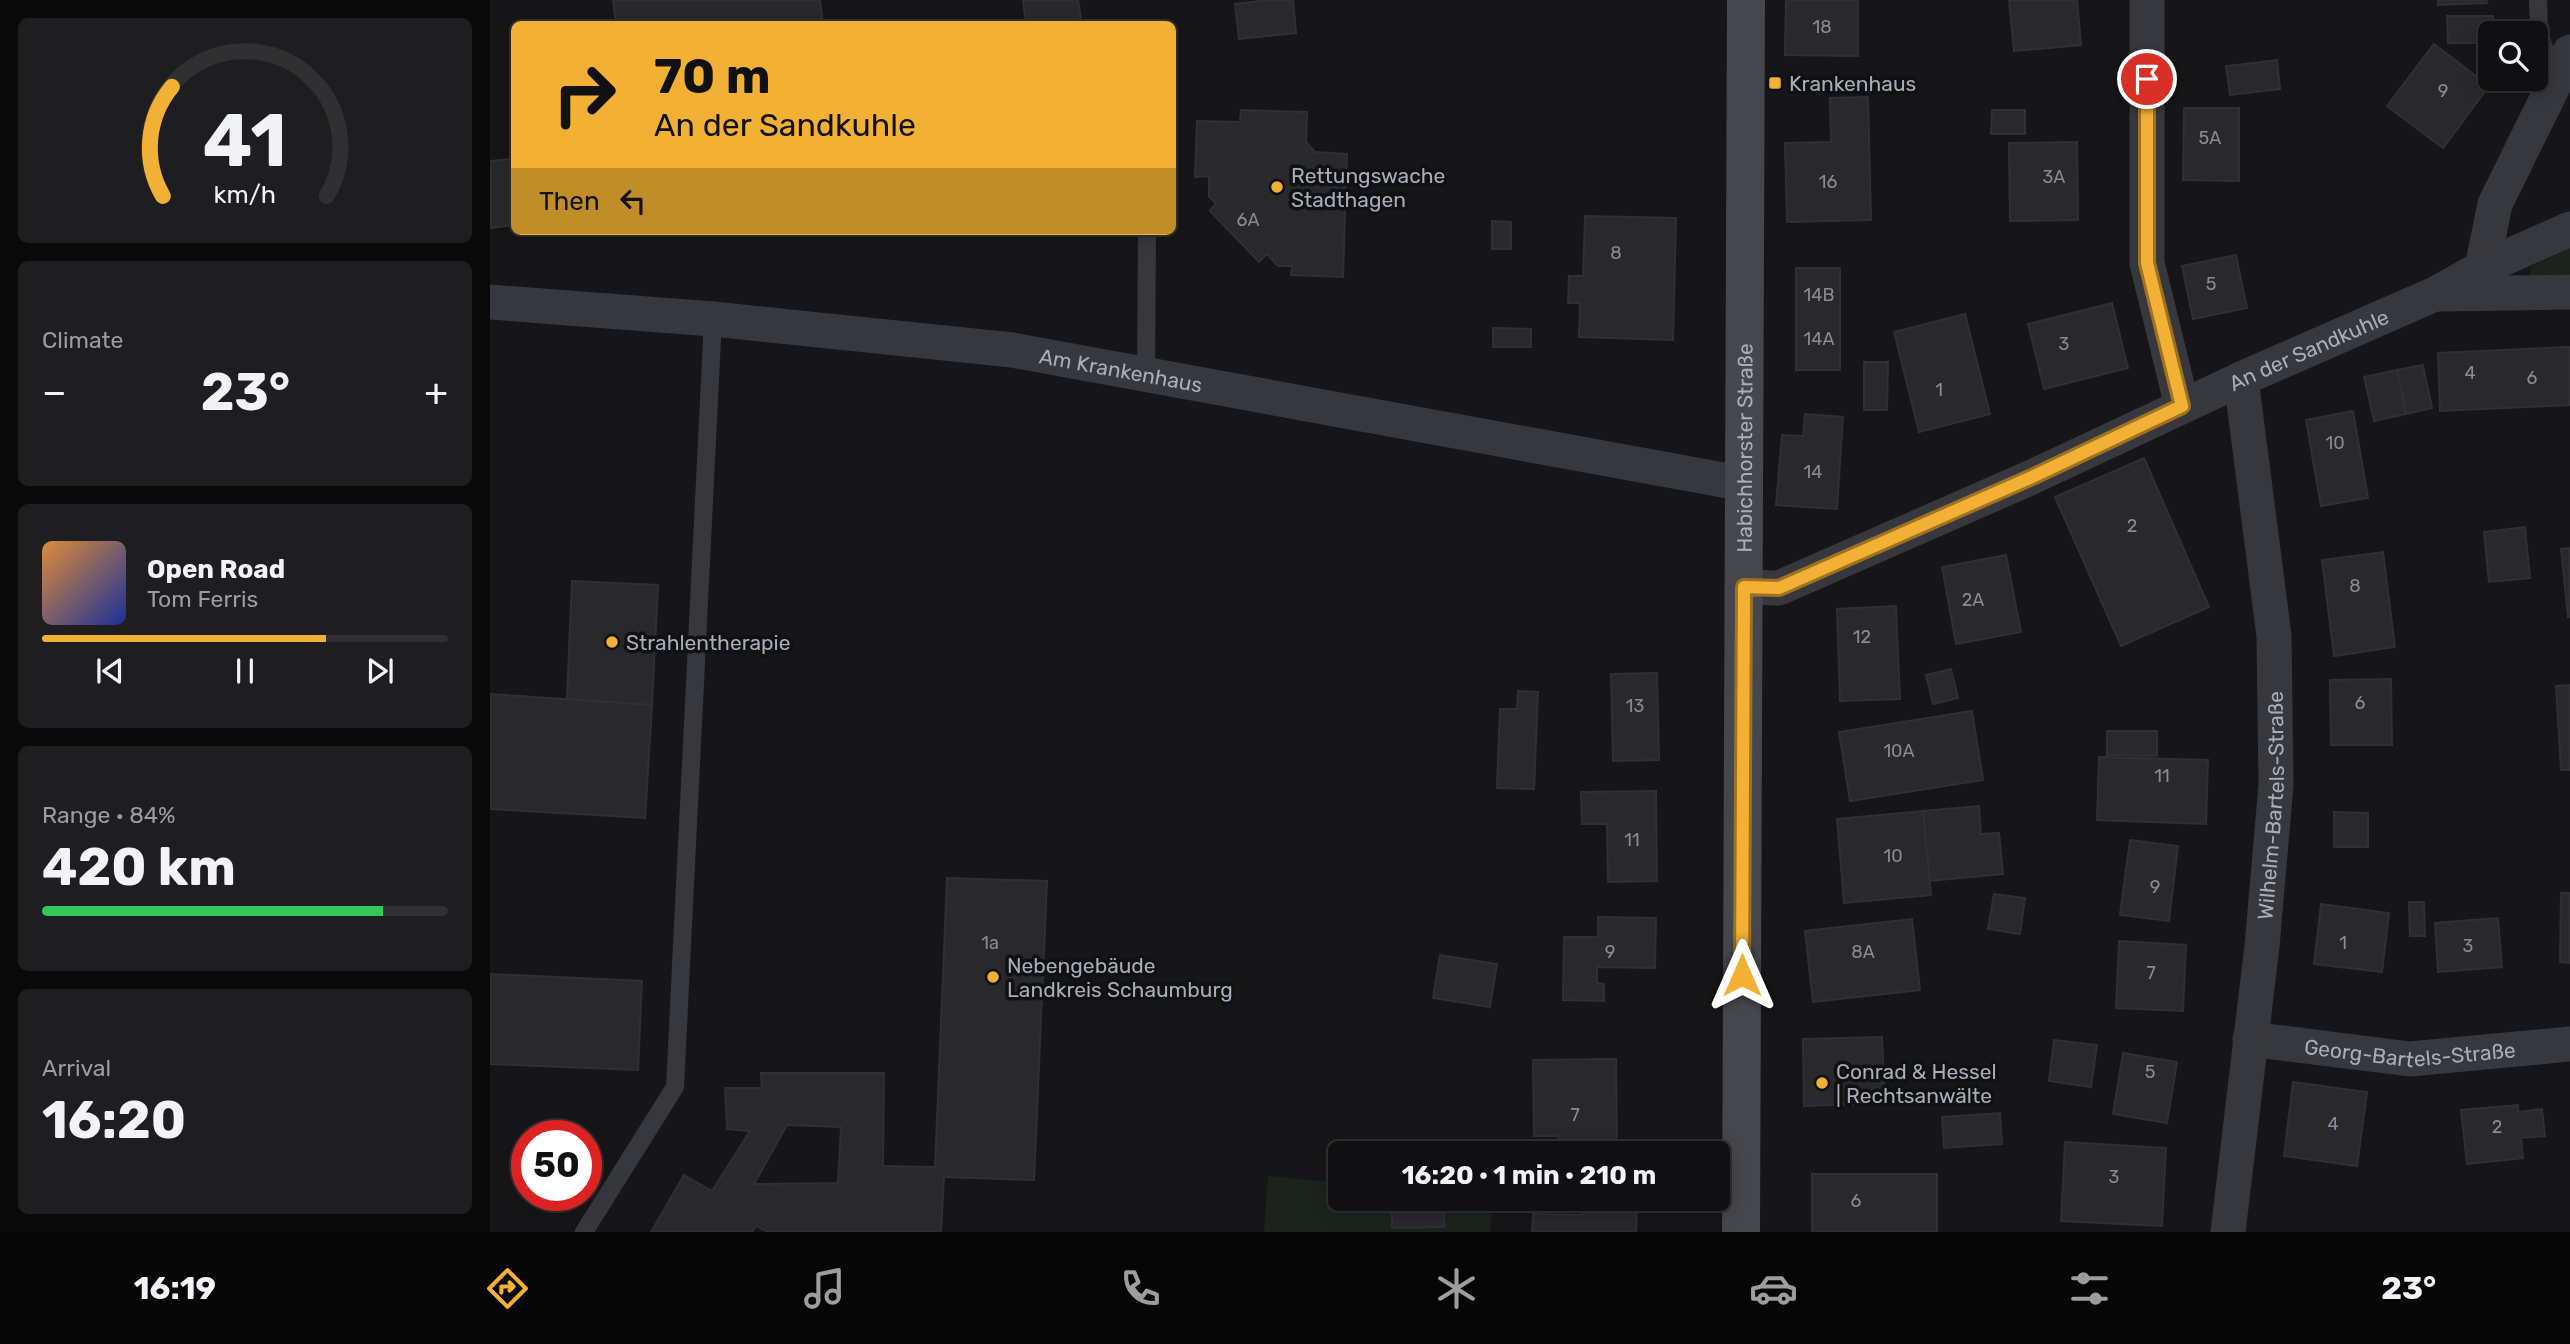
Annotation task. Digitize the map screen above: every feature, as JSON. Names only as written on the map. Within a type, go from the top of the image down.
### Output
[{"type":"main road","name":"Habichhorster Straße","points":[[1741,1232],[1746,0]]},
{"type":"street","points":[[2147,0],[2147,263],[2182,406]]},
{"type":"street","points":[[2482,268],[2495,204],[2563,66]]},
{"type":"street","name":"An der Sandkuhle","points":[[1744,587],[1779,588],[2032,477],[2241,379],[2435,294],[2482,268],[2570,229]]},
{"type":"street","points":[[2435,294],[2570,292]]},
{"type":"street","name":"Am Krankenhaus","points":[[490,302],[713,319],[1012,350],[1146,375],[1270,389],[1745,484]]},
{"type":"street","name":"Wilhelm-Bartels-Straße","points":[[2228,1232],[2262,947],[2276,785],[2274,636],[2241,379]]},
{"type":"street","name":"Georg-Bartels-Straße","points":[[2250,1039],[2410,1059],[2570,1044]]},
{"type":"lane","points":[[2538,0],[2539,33],[2563,66]]},
{"type":"lane","points":[[1146,375],[1147,235]]},
{"type":"lane","points":[[584,1232],[675,1087],[713,319]]},
{"type":"shaded area","points":[[2570,248],[2570,274],[2530,275],[2532,266]]},
{"type":"shaded area","points":[[1268,1176],[1328,1182],[1328,1211],[1492,1211],[1490,1232],[1264,1232]]},
{"type":"building","points":[[613,0],[820,0],[823,21],[616,21]]},
{"type":"building","points":[[1023,0],[1078,0],[1082,21],[1026,21]]},
{"type":"building","points":[[1293,0],[1296,33],[1239,39],[1235,4]]},
{"type":"building","points":[[1786,0],[1858,0],[1858,56],[1785,55]]},
{"type":"building","points":[[2009,0],[2077,0],[2081,45],[2014,51]]},
{"type":"building","points":[[2438,0],[2486,0],[2487,3],[2438,5]]},
{"type":"building","points":[[2447,16],[2493,16],[2493,21],[2478,21],[2478,43],[2448,43]]},
{"type":"building","points":[[2434,44],[2478,78],[2478,91],[2485,91],[2443,148],[2387,106]]},
{"type":"building","points":[[2277,60],[2280,89],[2230,95],[2226,66]]},
{"type":"building","points":[[1868,97],[1871,220],[1787,222],[1785,143],[1831,142],[1830,98]]},
{"type":"building","points":[[2184,108],[2239,108],[2239,181],[2183,180]]},
{"type":"building","name":"Rettungswache Stadthagen","points":[[1241,110],[1307,112],[1306,142],[1315,152],[1347,154],[1343,277],[1291,275],[1292,266],[1278,266],[1267,254],[1259,262],[1210,211],[1216,203],[1209,197],[1209,176],[1195,177],[1197,121],[1240,122]]},
{"type":"building","points":[[1992,110],[2025,110],[2025,134],[1991,134]]},
{"type":"building","points":[[2077,142],[2078,220],[2010,221],[2009,143]]},
{"type":"building","points":[[511,159],[511,225],[490,228],[490,161]]},
{"type":"building","points":[[1585,216],[1676,218],[1673,340],[1579,337],[1580,303],[1568,303],[1569,276],[1583,276]]},
{"type":"building","points":[[1492,221],[1511,222],[1511,249],[1492,249]]},
{"type":"building","points":[[2236,255],[2247,308],[2193,319],[2182,266]]},
{"type":"building","points":[[1796,268],[1840,268],[1840,370],[1796,370]]},
{"type":"building","points":[[2112,303],[2128,368],[2044,389],[2028,324]]},
{"type":"building","points":[[1965,314],[1990,414],[1919,432],[1894,332]]},
{"type":"building","points":[[1493,328],[1531,329],[1531,347],[1493,347]]},
{"type":"building","points":[[2570,347],[2570,405],[2440,411],[2438,353]]},
{"type":"building","points":[[1864,362],[1888,362],[1887,410],[1864,410]]},
{"type":"building","points":[[2423,365],[2432,408],[2406,414],[2397,370]]},
{"type":"building","points":[[2397,370],[2406,414],[2374,421],[2364,377]]},
{"type":"building","points":[[2353,411],[2368,498],[2321,506],[2306,420]]},
{"type":"building","points":[[1805,414],[1843,417],[1837,509],[1776,505],[1782,435],[1803,436]]},
{"type":"building","points":[[2144,458],[2209,607],[2121,646],[2055,497]]},
{"type":"building","points":[[2525,527],[2530,578],[2489,582],[2484,532]]},
{"type":"building","points":[[2570,548],[2570,617],[2568,617],[2561,549]]},
{"type":"building","points":[[2383,552],[2395,647],[2334,656],[2322,560]]},
{"type":"building","points":[[2006,555],[2021,632],[1956,644],[1942,567]]},
{"type":"building","name":"Strahlentherapie","points":[[572,581],[658,585],[652,705],[567,699]]},
{"type":"building","points":[[1896,606],[1900,699],[1840,701],[1837,609]]},
{"type":"building","points":[[1951,669],[1958,698],[1933,704],[1926,675]]},
{"type":"building","points":[[1657,673],[1659,760],[1613,761],[1611,674]]},
{"type":"building","points":[[2391,679],[2392,745],[2331,745],[2330,680]]},
{"type":"building","points":[[2570,685],[2570,770],[2561,770],[2556,686]]},
{"type":"building","points":[[1518,691],[1538,692],[1534,789],[1497,788],[1500,709],[1517,709]]},
{"type":"building","points":[[490,694],[652,705],[645,818],[490,809]]},
{"type":"building","points":[[1972,711],[1983,780],[1850,801],[1839,732]]},
{"type":"building","points":[[2107,731],[2157,731],[2157,756],[2107,755]]},
{"type":"building","points":[[2099,757],[2208,760],[2206,824],[2097,820]]},
{"type":"building","points":[[1656,791],[1657,881],[1608,882],[1607,824],[1582,824],[1581,792]]},
{"type":"building","points":[[1979,806],[1981,834],[1999,833],[2003,874],[1929,881],[1923,811]]},
{"type":"building","points":[[1923,811],[1931,895],[1844,903],[1837,819]]},
{"type":"building","points":[[2334,812],[2368,813],[2368,847],[2334,847]]},
{"type":"building","points":[[2130,840],[2178,846],[2169,921],[2120,915]]},
{"type":"building","name":"Nebengebäude Landkreis Schaumburg","points":[[947,878],[1047,881],[1034,1180],[944,1177],[941,1232],[768,1232],[756,1226],[752,1232],[651,1232],[684,1175],[712,1191],[750,1131],[727,1129],[725,1088],[762,1088],[761,1073],[884,1073],[883,1166],[935,1167]],"holes":[[[787,1125],[841,1127],[838,1183],[754,1184]]]},
{"type":"building","points":[[2561,893],[2570,893],[2570,963],[2560,962]]},
{"type":"building","points":[[1994,894],[2025,898],[2020,934],[1988,929]]},
{"type":"building","points":[[2409,902],[2424,902],[2425,936],[2410,936]]},
{"type":"building","points":[[2321,904],[2389,913],[2382,972],[2314,964]]},
{"type":"building","points":[[1598,917],[1656,918],[1655,968],[1597,967],[1597,983],[1604,984],[1604,1001],[1563,1000],[1564,937],[1598,937]]},
{"type":"building","points":[[2498,918],[2502,967],[2438,972],[2435,923]]},
{"type":"building","points":[[1912,919],[1920,990],[1813,1002],[1805,931]]},
{"type":"building","points":[[2119,941],[2186,945],[2183,1011],[2116,1008]]},
{"type":"building","points":[[1440,955],[1497,964],[1490,1007],[1433,998]]},
{"type":"building","points":[[490,974],[642,981],[638,1070],[490,1064]]},
{"type":"building","points":[[1882,1037],[1885,1103],[1804,1106],[1803,1039]]},
{"type":"building","points":[[2054,1040],[2097,1045],[2091,1087],[2049,1081]]},
{"type":"building","points":[[2123,1053],[2177,1062],[2167,1123],[2113,1114]]},
{"type":"building","points":[[1616,1059],[1617,1141],[1558,1141],[1558,1136],[1534,1136],[1533,1060]]},
{"type":"building","points":[[2293,1082],[2367,1092],[2357,1166],[2284,1156]]},
{"type":"building","points":[[2518,1105],[2518,1112],[2542,1109],[2545,1136],[2521,1138],[2523,1158],[2467,1164],[2461,1110]]},
{"type":"building","points":[[2000,1113],[2002,1144],[1944,1148],[1942,1117]]},
{"type":"building","points":[[2065,1142],[2166,1148],[2162,1226],[2061,1221]]},
{"type":"building","points":[[1812,1174],[1937,1174],[1937,1232],[1812,1232]]},
{"type":"building","points":[[1392,1211],[1444,1211],[1444,1227],[1392,1228]]},
{"type":"building","points":[[1582,1211],[1637,1211],[1636,1232],[1532,1232],[1533,1214],[1582,1215]]},
{"type":"place","name":"Krankenhaus","points":[[1775,83]]},
{"type":"place","name":"Rettungswache Stadthagen","points":[[1277,187]]},
{"type":"place","name":"Strahlentherapie","points":[[612,642]]},
{"type":"place","name":"Nebengebäude Landkreis Schaumburg","points":[[993,977]]},
{"type":"place","name":"Conrad & Hessel | Rechtsanwälte","points":[[1822,1083]]},
{"type":"route","points":[[1742,975],[1744,587],[1779,588],[2032,477],[2182,406],[2147,263],[2147,79]]}]
